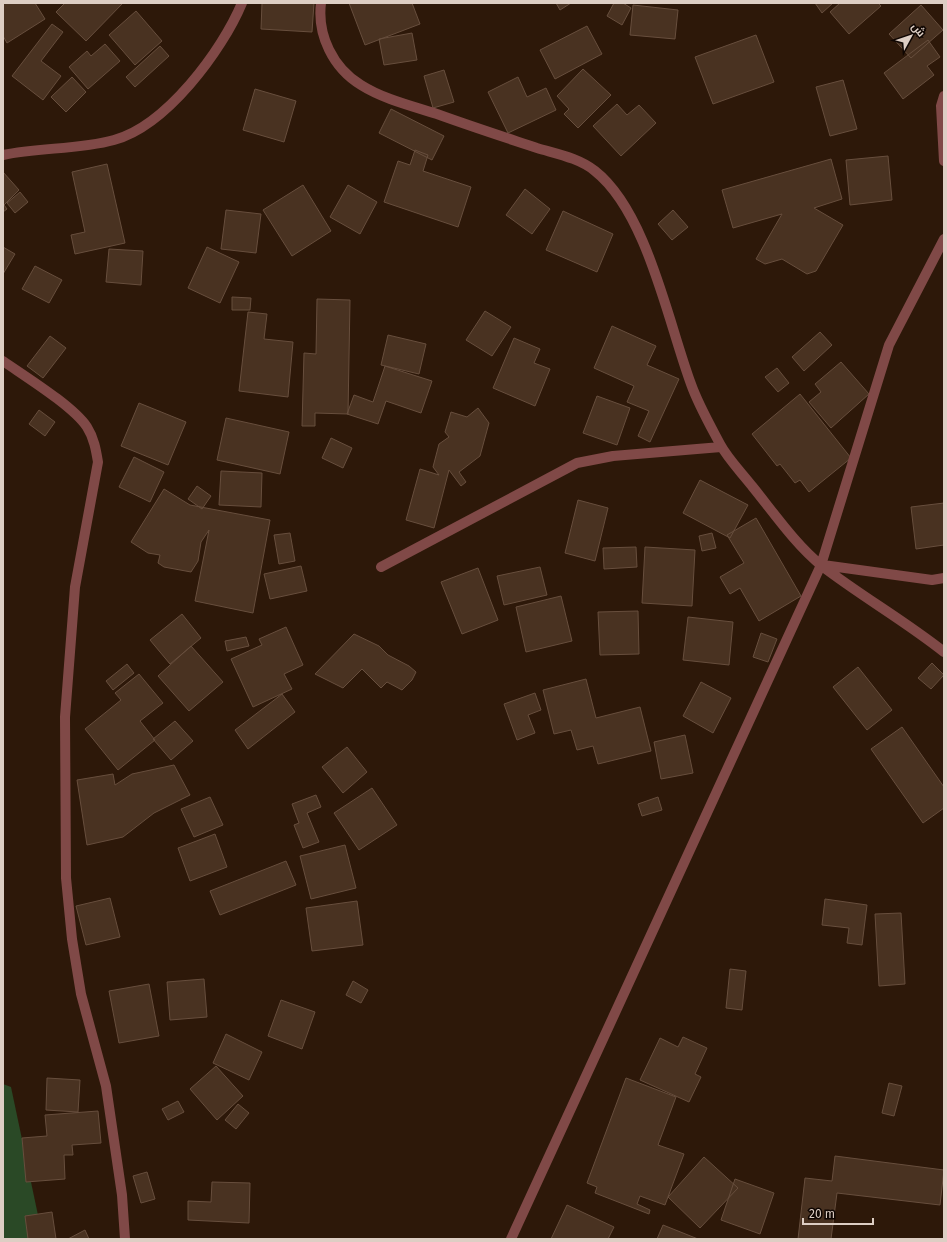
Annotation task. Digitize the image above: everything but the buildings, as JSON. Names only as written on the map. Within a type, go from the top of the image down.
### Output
[{"type":"street","points":[[3,155],[35,149],[87,146],[134,133],[156,118],[182,92],[208,60],[234,23],[242,3]]},
{"type":"street","points":[[321,3],[320,13],[323,34],[331,54],[343,71],[359,85],[378,94],[488,132],[573,159],[595,171],[624,205],[638,228],[659,286],[692,387],[721,447],[799,544],[821,565],[915,629],[944,652]]},
{"type":"street","points":[[944,96],[941,106],[944,161]]},
{"type":"street","points":[[511,1239],[821,565],[889,345],[944,239]]},
{"type":"street","points":[[3,362],[77,414],[88,428],[95,444],[98,462],[75,587],[65,717],[66,878],[72,939],[80,994],[106,1086],[122,1195],[125,1239]]},
{"type":"street","points":[[381,567],[577,463],[612,456],[721,447]]},
{"type":"street","points":[[821,565],[932,580],[944,578]]},
{"type":"green space","points":[[3,1084],[11,1087],[43,1239],[3,1239]]}]
